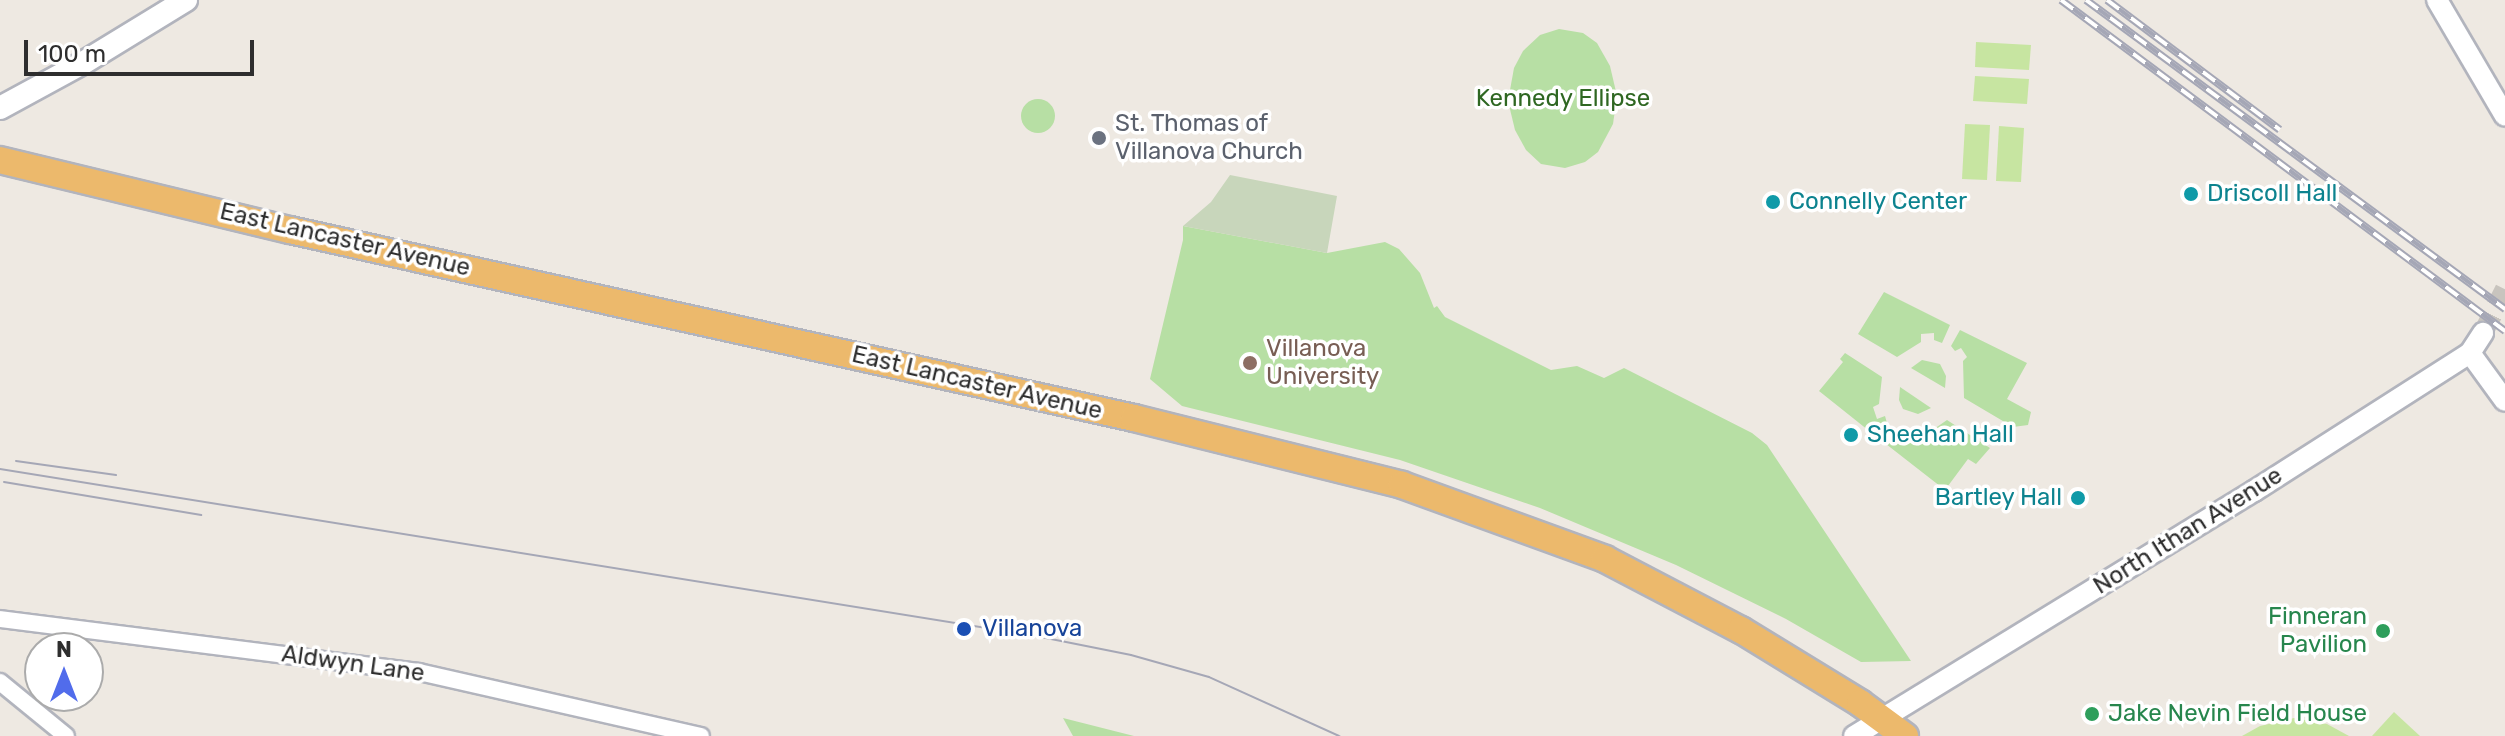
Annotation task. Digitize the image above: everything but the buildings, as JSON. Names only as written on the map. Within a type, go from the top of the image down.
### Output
[{"type":"highway","name":"East Lancaster Avenue","points":[[0,160],[1361,473],[1475,509],[1605,559],[1741,630],[1883,718],[1905,736]]},
{"type":"main road","points":[[0,108],[83,63],[186,0]]},
{"type":"street","points":[[2437,0],[2505,116]]},
{"type":"street","name":"North Ithan Avenue","points":[[1854,736],[2254,491],[2470,353],[2483,333]]},
{"type":"street","points":[[2470,353],[2505,401]]},
{"type":"street","name":"Aldwyn Lane","points":[[0,619],[419,672],[701,736]]},
{"type":"street","points":[[0,682],[66,736]]},
{"type":"green space","name":"Kennedy Ellipse","points":[[1559,29],[1583,33],[1597,43],[1610,66],[1617,96],[1613,124],[1598,152],[1585,162],[1565,168],[1541,164],[1526,150],[1515,130],[1508,101],[1514,68],[1523,51],[1540,35]]},
{"type":"green space","points":[[1976,42],[2031,45],[2029,70],[1975,67]]},
{"type":"green space","points":[[1975,76],[2029,79],[2027,104],[1973,101]]},
{"type":"green space","points":[[1038,99],[1050,104],[1055,116],[1050,128],[1038,133],[1026,128],[1021,116],[1026,104]]},
{"type":"green space","points":[[1965,124],[1990,125],[1987,180],[1962,179]]},
{"type":"green space","points":[[1999,126],[2024,128],[2021,182],[1996,181]]},
{"type":"green space","points":[[1230,175],[1337,196],[1327,253],[1183,226],[1211,202]]},
{"type":"green space","points":[[1183,226],[1327,253],[1385,242],[1399,249],[1420,273],[1434,308],[1437,306],[1445,317],[1551,370],[1577,366],[1604,378],[1624,368],[1752,433],[1767,445],[1911,661],[1861,662],[1786,619],[1676,565],[1540,508],[1400,460],[1182,406],[1150,379],[1183,240]]},
{"type":"green space","points":[[1884,292],[1950,325],[1942,343],[1934,340],[1934,333],[1921,334],[1921,342],[1897,357],[1858,334]]},
{"type":"green space","points":[[1960,330],[2027,363],[2007,399],[2031,412],[2028,425],[2013,427],[1964,398],[1963,361],[1967,357],[1961,348],[1955,351],[1951,346]]},
{"type":"green space","points":[[1845,353],[1882,377],[1879,404],[1873,407],[1877,419],[1885,416],[1887,423],[1878,438],[1819,391],[1843,362],[1840,359]]},
{"type":"green space","points":[[1922,360],[1940,364],[1946,376],[1945,388],[1911,368]]},
{"type":"green space","points":[[1900,387],[1931,408],[1918,414],[1903,409],[1899,400]]},
{"type":"green space","points":[[1947,420],[1990,448],[1976,464],[1968,459],[1945,490],[1886,444],[1902,430],[1905,440],[1917,442],[1917,433],[1934,429]]},
{"type":"green space","points":[[2394,712],[2420,736],[2372,736]]},
{"type":"green space","points":[[1063,718],[1134,736],[1073,736]]},
{"type":"green space","points":[[2294,718],[2327,724],[2349,736],[2242,736],[2260,726]]},
{"type":"tunnel","points":[[2483,333],[2505,289]]},
{"type":"tram line","points":[[16,461],[116,475]]},
{"type":"tram line","points":[[0,469],[1036,636],[1131,655],[1209,677],[1339,736]]},
{"type":"tram line","points":[[4,482],[201,515]]},
{"type":"railway","points":[[2061,0],[2505,331]]},
{"type":"railway","points":[[2086,0],[2505,309]]},
{"type":"railway","points":[[2107,0],[2280,130]]},
{"type":"place","name":"St. Thomas of Villanova Church","points":[[1099,138]]},
{"type":"place","name":"Driscoll Hall","points":[[2191,194]]},
{"type":"place","name":"Connelly Center","points":[[1773,202]]},
{"type":"place","name":"Villanova University","points":[[1250,363]]},
{"type":"place","name":"Sheehan Hall","points":[[1851,435]]},
{"type":"place","name":"Bartley Hall","points":[[2078,498]]},
{"type":"place","name":"Villanova","points":[[964,629]]},
{"type":"place","name":"Finneran Pavilion","points":[[2383,631]]},
{"type":"place","name":"Jake Nevin Field House","points":[[2092,714]]}]
